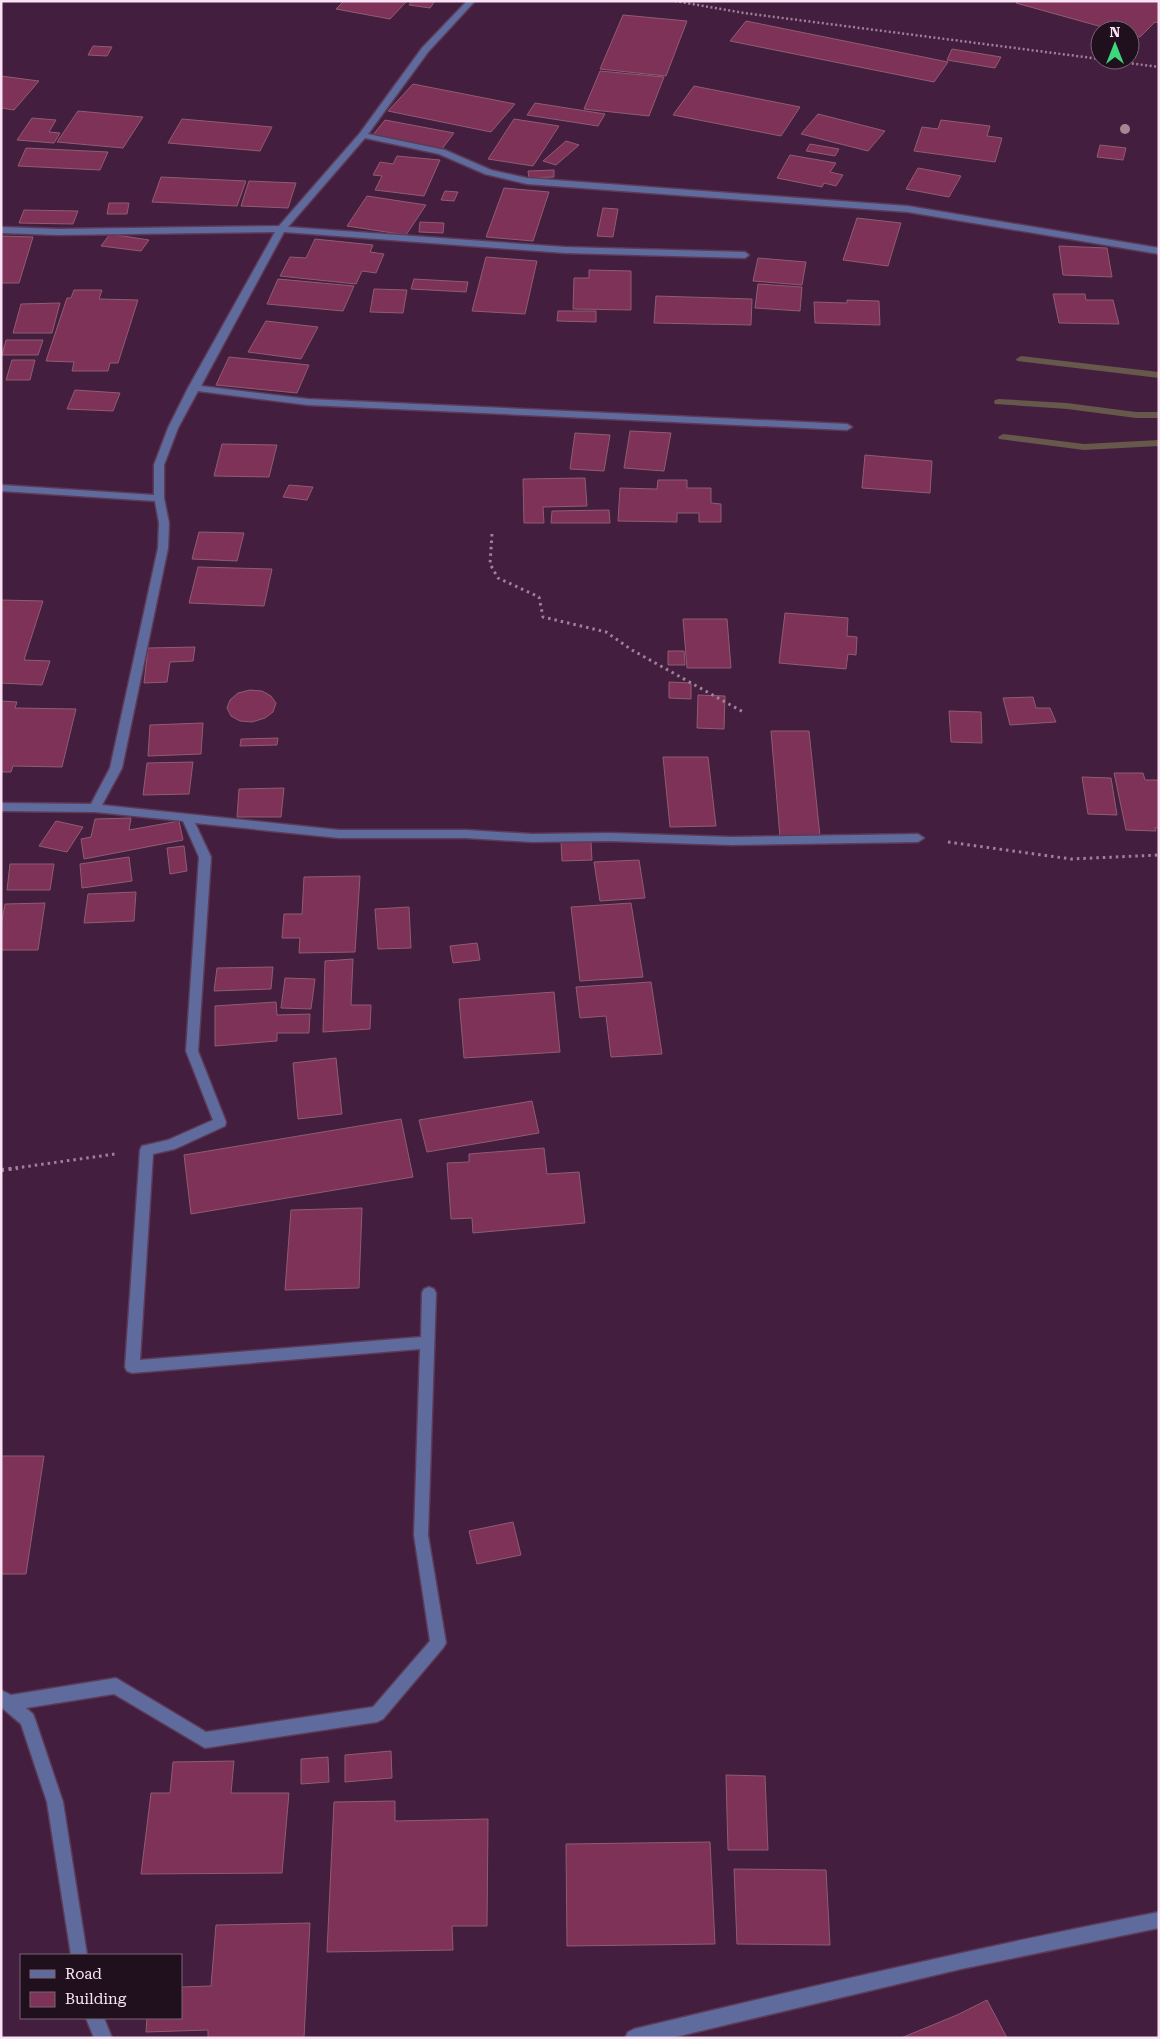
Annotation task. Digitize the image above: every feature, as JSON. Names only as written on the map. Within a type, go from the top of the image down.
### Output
[{"type":"street","points":[[95,808],[116,768],[138,672],[163,548],[164,523],[159,498],[159,465],[173,428],[193,388],[281,229],[363,135],[425,50],[471,1]]},
{"type":"street","points":[[363,135],[442,152],[488,172],[526,181],[908,209],[1159,251]]},
{"type":"street","points":[[1,230],[60,232],[281,229],[565,250],[746,255]]},
{"type":"street","points":[[193,388],[308,402],[847,427]]},
{"type":"street","points":[[1,488],[159,498]]},
{"type":"street","points":[[1,807],[95,808],[339,834],[466,834],[532,838],[610,837],[731,842],[918,838]]},
{"type":"street","points":[[188,819],[205,857],[192,1051],[220,1122],[170,1145],[148,1150],[132,1367],[428,1342]]},
{"type":"street","points":[[5,1700],[116,1686],[206,1740],[377,1714],[438,1643],[421,1535],[429,1292]]},
{"type":"street","points":[[5,1700],[28,1719],[55,1802],[79,1954]]},
{"type":"street","points":[[634,2038],[898,1974],[1052,1940],[1159,1920]]},
{"type":"street","points":[[95,2019],[103,2038]]},
{"type":"path","points":[[675,1],[754,15],[1090,58]]},
{"type":"path","points":[[1140,65],[1159,67]]},
{"type":"path","points":[[492,534],[490,564],[498,578],[539,597],[543,617],[606,632],[632,650],[745,713]]},
{"type":"path","points":[[918,838],[1071,859],[1159,855]]},
{"type":"path","points":[[1,1170],[148,1150]]},
{"type":"building","points":[[344,1],[407,1],[390,19],[336,9]]},
{"type":"building","points":[[412,1],[435,1],[430,8],[409,5]]},
{"type":"building","points":[[1018,1],[1159,1],[1159,23],[1155,22],[1140,37],[1140,20],[1090,20],[1090,24],[1016,3]]},
{"type":"building","points":[[623,15],[687,21],[666,76],[600,69]]},
{"type":"building","points":[[746,21],[948,62],[934,82],[730,41]]},
{"type":"building","points":[[93,46],[112,47],[107,56],[88,55]]},
{"type":"building","points":[[952,49],[1001,57],[995,68],[947,60]]},
{"type":"building","points":[[600,71],[664,77],[649,116],[584,109]]},
{"type":"building","points":[[1,76],[39,81],[14,110],[1,108]]},
{"type":"building","points":[[413,84],[515,104],[491,132],[388,111]]},
{"type":"building","points":[[694,86],[800,107],[781,136],[673,115]]},
{"type":"building","points":[[535,103],[605,114],[598,126],[527,115]]},
{"type":"building","points":[[78,111],[143,117],[123,148],[57,142]]},
{"type":"building","points":[[818,114],[885,131],[868,151],[801,134]]},
{"type":"building","points":[[32,118],[56,120],[49,132],[60,133],[54,143],[17,140]]},
{"type":"building","points":[[182,119],[272,127],[260,151],[168,143]]},
{"type":"building","points":[[514,119],[559,126],[533,166],[488,159]]},
{"type":"building","points":[[385,120],[454,133],[442,149],[372,136]]},
{"type":"building","points":[[941,120],[990,126],[987,136],[1002,138],[995,162],[914,151],[922,127],[938,129]]},
{"type":"building","points":[[566,141],[579,145],[556,165],[543,161]]},
{"type":"building","points":[[810,144],[839,149],[835,156],[806,151]]},
{"type":"building","points":[[1100,145],[1126,148],[1123,160],[1097,157]]},
{"type":"building","points":[[26,148],[108,152],[100,170],[18,166]]},
{"type":"building","points":[[790,155],[836,163],[830,172],[843,175],[836,186],[824,183],[822,187],[777,178]]},
{"type":"building","points":[[397,156],[440,160],[424,196],[375,190],[382,176],[373,175],[380,162],[393,164]]},
{"type":"building","points":[[918,168],[961,176],[949,197],[906,189]]},
{"type":"building","points":[[554,170],[554,177],[529,178],[528,171]]},
{"type":"building","points":[[161,177],[246,181],[237,206],[152,202]]},
{"type":"building","points":[[249,181],[296,183],[288,208],[241,206]]},
{"type":"building","points":[[504,188],[549,192],[533,241],[486,237]]},
{"type":"building","points":[[445,191],[458,192],[454,201],[441,200]]},
{"type":"building","points":[[367,196],[426,205],[406,235],[347,226]]},
{"type":"building","points":[[109,203],[129,203],[127,214],[107,214]]},
{"type":"building","points":[[603,208],[618,209],[613,237],[597,236]]},
{"type":"building","points":[[24,210],[78,211],[73,224],[19,223]]},
{"type":"building","points":[[857,218],[901,223],[888,266],[843,260]]},
{"type":"building","points":[[420,222],[444,223],[443,233],[419,232]]},
{"type":"building","points":[[110,234],[149,240],[141,251],[101,246]]},
{"type":"building","points":[[1,236],[33,237],[19,283],[1,283]]},
{"type":"building","points":[[315,239],[373,245],[370,252],[384,254],[376,273],[362,271],[356,284],[280,276],[290,257],[306,258]]},
{"type":"building","points":[[1059,246],[1107,248],[1112,277],[1063,275]]},
{"type":"building","points":[[486,257],[537,261],[525,314],[472,311]]},
{"type":"building","points":[[758,258],[806,262],[802,285],[753,281]]},
{"type":"building","points":[[589,270],[631,271],[631,310],[573,309],[574,278],[589,278]]},
{"type":"building","points":[[278,279],[354,286],[343,311],[267,304]]},
{"type":"building","points":[[414,279],[468,282],[466,292],[411,289]]},
{"type":"building","points":[[758,284],[802,287],[800,311],[755,308]]},
{"type":"building","points":[[374,289],[407,290],[403,313],[370,312]]},
{"type":"building","points":[[74,290],[102,290],[99,299],[138,300],[118,363],[110,363],[108,371],[72,371],[74,362],[46,361],[67,298],[71,298]]},
{"type":"building","points":[[1053,294],[1085,294],[1086,300],[1113,300],[1119,324],[1059,323]]},
{"type":"building","points":[[656,296],[752,299],[751,325],[654,323]]},
{"type":"building","points":[[847,300],[879,301],[880,325],[815,323],[814,302],[847,303]]},
{"type":"building","points":[[60,303],[52,333],[13,333],[21,304]]},
{"type":"building","points":[[558,311],[596,311],[596,322],[557,321]]},
{"type":"building","points":[[266,321],[318,327],[301,359],[248,352]]},
{"type":"building","points":[[6,340],[43,340],[38,355],[2,355]]},
{"type":"building","points":[[229,357],[309,365],[297,393],[216,385]]},
{"type":"building","points":[[12,360],[35,360],[30,380],[6,380]]},
{"type":"building","points":[[75,390],[120,393],[113,411],[67,409]]},
{"type":"building","points":[[630,431],[671,433],[664,471],[624,468]]},
{"type":"building","points":[[575,433],[610,435],[604,471],[570,469]]},
{"type":"building","points":[[222,444],[277,445],[269,477],[214,476]]},
{"type":"building","points":[[865,455],[932,461],[930,493],[862,488]]},
{"type":"building","points":[[585,478],[587,506],[543,507],[544,523],[524,523],[523,479]]},
{"type":"building","points":[[658,480],[687,480],[687,488],[711,488],[711,503],[721,504],[721,522],[699,522],[699,513],[677,513],[677,522],[618,521],[620,488],[657,489]]},
{"type":"building","points":[[289,485],[313,487],[307,500],[283,497]]},
{"type":"building","points":[[609,510],[610,523],[551,523],[552,511]]},
{"type":"building","points":[[199,532],[244,533],[237,561],[192,559]]},
{"type":"building","points":[[198,567],[272,569],[264,606],[189,603]]},
{"type":"building","points":[[1,600],[43,601],[24,660],[50,661],[42,685],[1,683]]},
{"type":"building","points":[[785,613],[848,618],[847,636],[857,637],[856,655],[848,654],[846,669],[779,663]]},
{"type":"building","points":[[683,619],[727,619],[731,668],[687,668]]},
{"type":"building","points":[[195,647],[193,661],[170,662],[167,682],[144,683],[148,648]]},
{"type":"building","points":[[668,651],[684,651],[685,665],[668,665]]},
{"type":"building","points":[[669,682],[691,683],[691,699],[669,698]]},
{"type":"building","points":[[250,690],[262,691],[271,696],[276,703],[273,712],[265,718],[252,722],[240,721],[231,716],[227,708],[230,700],[238,693]]},
{"type":"building","points":[[698,695],[725,696],[724,729],[697,728]]},
{"type":"building","points":[[1033,697],[1036,708],[1050,708],[1056,722],[1010,725],[1003,698]]},
{"type":"building","points":[[1,701],[17,702],[15,708],[76,709],[62,767],[13,766],[11,772],[1,772]]},
{"type":"building","points":[[949,711],[981,712],[982,743],[951,742]]},
{"type":"building","points":[[203,723],[201,754],[148,756],[150,725]]},
{"type":"building","points":[[771,731],[809,731],[820,836],[780,837]]},
{"type":"building","points":[[278,738],[277,745],[240,746],[241,739]]},
{"type":"building","points":[[663,757],[708,757],[716,826],[670,827]]},
{"type":"building","points":[[193,762],[189,794],[143,795],[147,763]]},
{"type":"building","points":[[1114,773],[1143,773],[1145,780],[1159,780],[1159,828],[1155,828],[1156,831],[1126,830]]},
{"type":"building","points":[[1082,777],[1111,778],[1117,815],[1088,814]]},
{"type":"building","points":[[284,788],[281,817],[237,817],[239,789]]},
{"type":"building","points":[[131,818],[129,830],[179,821],[183,840],[84,859],[81,839],[91,837],[95,819]]},
{"type":"building","points":[[56,821],[83,827],[67,852],[39,846]]},
{"type":"building","points":[[561,842],[591,842],[592,860],[562,861]]},
{"type":"building","points":[[184,846],[187,871],[170,874],[167,848]]},
{"type":"building","points":[[129,857],[132,881],[82,888],[80,864]]},
{"type":"building","points":[[639,860],[645,898],[600,901],[594,862]]},
{"type":"building","points":[[10,864],[54,864],[50,890],[7,890]]},
{"type":"building","points":[[360,876],[355,952],[299,953],[300,938],[282,938],[284,914],[302,914],[304,877]]},
{"type":"building","points":[[136,892],[134,921],[84,923],[88,894]]},
{"type":"building","points":[[45,903],[38,950],[1,950],[1,925],[5,904]]},
{"type":"building","points":[[631,903],[643,977],[580,981],[571,907]]},
{"type":"building","points":[[409,907],[411,948],[378,949],[375,909]]},
{"type":"building","points":[[477,943],[480,960],[453,963],[450,946]]},
{"type":"building","points":[[353,959],[351,1005],[371,1005],[370,1029],[323,1032],[325,961]]},
{"type":"building","points":[[273,967],[271,989],[214,991],[217,968]]},
{"type":"building","points":[[285,978],[315,979],[311,1009],[281,1008]]},
{"type":"building","points":[[651,982],[662,1054],[611,1057],[606,1016],[580,1018],[576,987]]},
{"type":"building","points":[[554,992],[560,1052],[464,1058],[459,999]]},
{"type":"building","points":[[276,1002],[277,1015],[310,1014],[309,1033],[277,1033],[277,1041],[215,1046],[215,1006]]},
{"type":"building","points":[[336,1058],[342,1114],[298,1119],[293,1063]]},
{"type":"building","points":[[532,1101],[539,1133],[427,1152],[419,1120]]},
{"type":"building","points":[[401,1119],[413,1177],[191,1214],[184,1155]]},
{"type":"building","points":[[544,1148],[547,1174],[579,1172],[585,1223],[473,1233],[472,1218],[451,1219],[447,1163],[469,1162],[469,1154]]},
{"type":"building","points":[[362,1208],[359,1288],[285,1290],[291,1210]]},
{"type":"building","points":[[1,1456],[44,1456],[26,1574],[1,1574]]},
{"type":"building","points":[[513,1522],[521,1555],[477,1564],[469,1531]]},
{"type":"building","points":[[391,1751],[392,1778],[345,1782],[345,1755]]},
{"type":"building","points":[[328,1757],[329,1782],[301,1784],[301,1759]]},
{"type":"building","points":[[234,1761],[231,1793],[289,1793],[282,1873],[141,1874],[151,1793],[170,1793],[173,1762]]},
{"type":"building","points":[[726,1775],[765,1776],[768,1850],[728,1850]]},
{"type":"building","points":[[395,1801],[395,1821],[488,1819],[487,1926],[452,1926],[453,1950],[327,1952],[334,1802]]},
{"type":"building","points":[[710,1842],[715,1944],[567,1946],[566,1844]]},
{"type":"building","points":[[734,1869],[826,1870],[830,1945],[737,1944]]},
{"type":"building","points":[[310,1923],[304,2038],[208,2038],[208,2030],[146,2032],[147,2019],[182,2019],[182,1987],[211,1986],[216,1925]]},
{"type":"building","points":[[987,2000],[1007,2038],[901,2038],[957,2015]]},
{"type":"waterway","points":[[1021,359],[1159,375]]},
{"type":"waterway","points":[[999,402],[1067,406],[1136,415],[1159,415]]},
{"type":"waterway","points":[[1003,437],[1084,447],[1159,443]]}]
